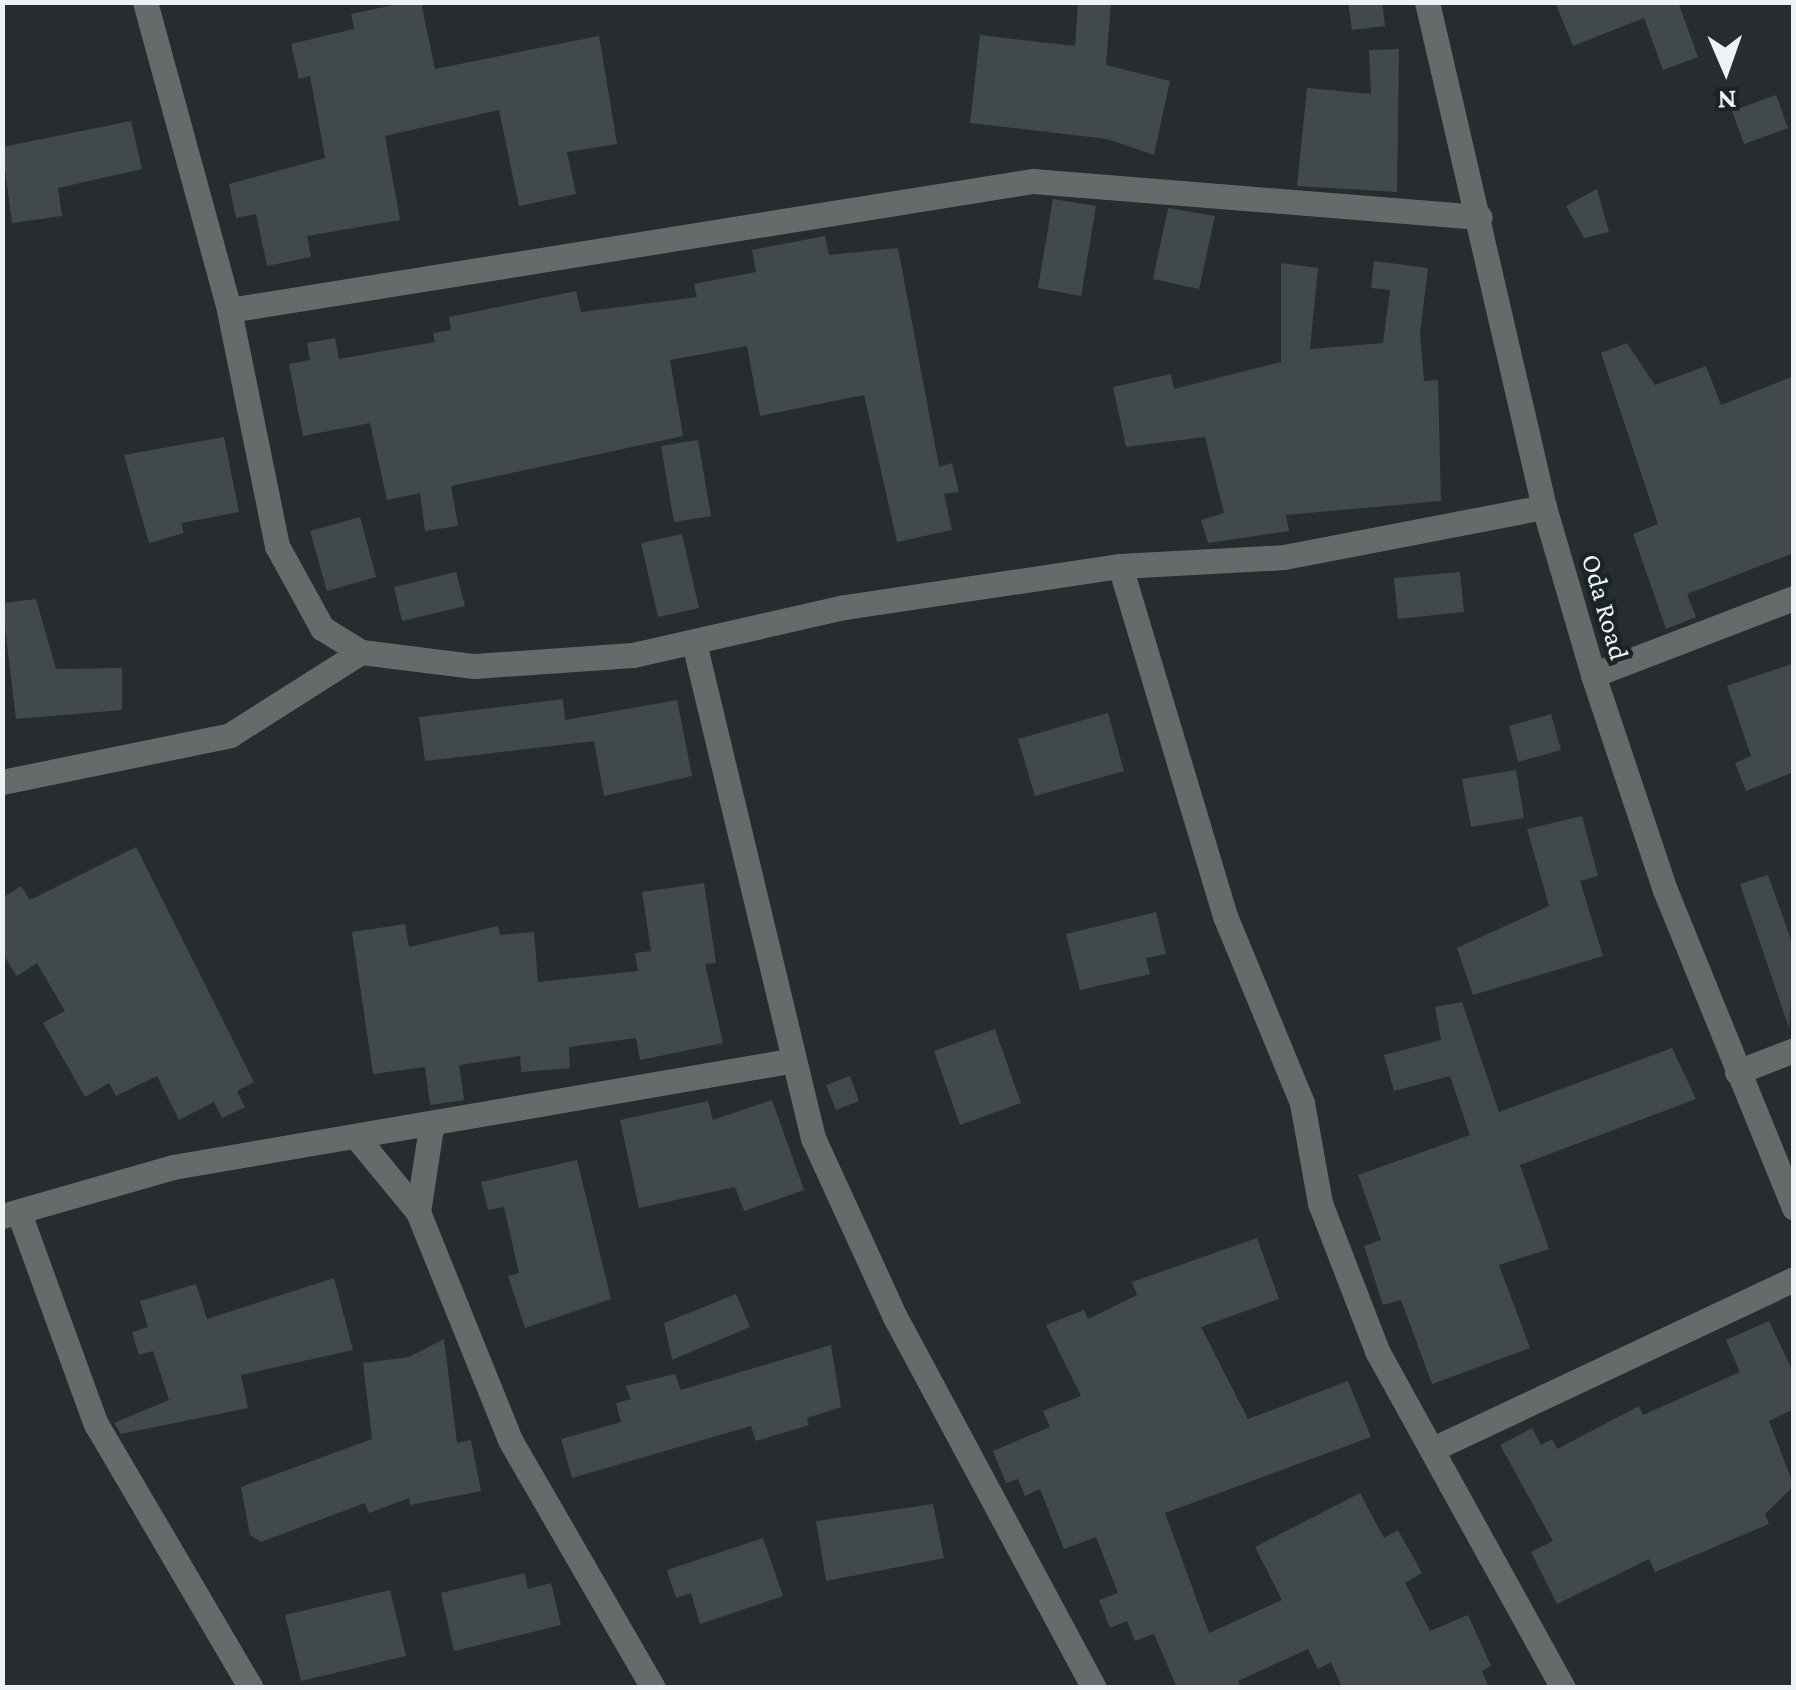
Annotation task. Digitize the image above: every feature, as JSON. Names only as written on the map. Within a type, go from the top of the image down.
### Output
[{"type":"street","points":[[146,2],[229,310],[277,546],[322,628],[362,652],[474,666],[695,646],[845,607],[1120,566],[1284,557],[1544,507]]},
{"type":"street","name":"Oda Road","points":[[1428,2],[1544,507],[1594,675],[1736,1072],[1794,1208]]},
{"type":"street","points":[[229,310],[1034,182],[1480,217]]},
{"type":"street","points":[[1120,566],[1225,916],[1302,1103],[1320,1203],[1377,1351],[1436,1447],[1563,1688]]},
{"type":"street","points":[[1594,675],[1794,598]]},
{"type":"street","points":[[695,646],[789,1060],[813,1138],[895,1317],[1094,1688]]},
{"type":"street","points":[[2,782],[230,735],[362,652]]},
{"type":"street","points":[[1736,1072],[1794,1050]]},
{"type":"street","points":[[251,1688],[96,1424],[11,1214],[173,1167],[431,1127],[789,1060]]},
{"type":"street","points":[[418,1212],[431,1127]]},
{"type":"street","points":[[358,1139],[418,1212],[510,1440],[653,1688]]},
{"type":"street","points":[[1436,1447],[1794,1279]]},
{"type":"building","points":[[421,2],[435,69],[599,36],[617,144],[567,152],[576,194],[519,206],[499,110],[385,136],[400,220],[307,236],[311,257],[267,266],[256,214],[236,218],[229,184],[325,158],[310,76],[299,79],[291,44],[354,29],[351,14]]},
{"type":"building","points":[[1078,2],[1111,2],[1106,65],[1170,81],[1154,155],[1107,139],[970,123],[980,35],[1075,46]]},
{"type":"building","points":[[1348,2],[1382,2],[1385,26],[1352,30]]},
{"type":"building","points":[[1555,2],[1678,2],[1698,57],[1663,70],[1644,18],[1573,46]]},
{"type":"building","points":[[1399,49],[1397,192],[1297,186],[1307,88],[1371,94],[1369,50]]},
{"type":"building","points":[[1776,95],[1788,128],[1744,144],[1732,111]]},
{"type":"building","points":[[131,121],[142,169],[58,188],[62,216],[12,223],[2,147]]},
{"type":"building","points":[[1597,189],[1609,232],[1584,238],[1566,206]]},
{"type":"building","points":[[1053,199],[1096,206],[1081,296],[1038,288]]},
{"type":"building","points":[[1168,208],[1215,216],[1199,289],[1153,279]]},
{"type":"building","points":[[825,236],[829,255],[898,248],[939,467],[952,463],[959,492],[944,494],[952,530],[897,542],[864,395],[760,416],[747,346],[670,360],[683,436],[451,486],[458,526],[425,531],[420,493],[387,500],[370,423],[303,436],[289,364],[310,360],[307,343],[335,338],[339,359],[435,342],[433,333],[451,330],[449,317],[576,291],[581,312],[697,297],[694,284],[756,272],[752,250]]},
{"type":"building","points":[[1374,261],[1428,268],[1420,334],[1424,381],[1438,380],[1441,501],[1286,515],[1289,531],[1208,543],[1201,520],[1224,513],[1205,437],[1126,447],[1113,387],[1171,374],[1174,389],[1281,362],[1281,263],[1318,268],[1310,349],[1383,343],[1390,290],[1371,288]]},
{"type":"building","points":[[1627,343],[1655,385],[1706,366],[1721,405],[1794,376],[1794,553],[1687,594],[1696,617],[1666,629],[1633,534],[1658,524],[1601,353]]},
{"type":"building","points":[[224,437],[239,512],[181,523],[184,533],[149,543],[124,455]]},
{"type":"building","points":[[698,440],[711,516],[674,522],[661,446]]},
{"type":"building","points":[[360,517],[376,577],[327,591],[310,531]]},
{"type":"building","points":[[682,534],[699,608],[658,617],[641,543]]},
{"type":"building","points":[[456,572],[465,606],[402,621],[394,587]]},
{"type":"building","points":[[1460,572],[1464,612],[1398,619],[1394,578]]},
{"type":"building","points":[[36,599],[56,669],[122,668],[122,710],[16,719],[2,603]]},
{"type":"building","points":[[1794,663],[1794,772],[1746,791],[1735,763],[1751,756],[1727,686]]},
{"type":"building","points":[[563,699],[565,720],[677,700],[692,776],[604,796],[594,741],[425,761],[419,717]]},
{"type":"building","points":[[1108,713],[1124,771],[1035,796],[1018,739]]},
{"type":"building","points":[[1551,714],[1561,750],[1518,762],[1509,726]]},
{"type":"building","points":[[1516,770],[1524,818],[1471,827],[1462,779]]},
{"type":"building","points":[[1582,816],[1598,876],[1580,881],[1603,956],[1473,995],[1457,948],[1549,906],[1527,829]]},
{"type":"building","points":[[136,847],[254,1082],[237,1091],[245,1107],[222,1118],[214,1102],[179,1120],[157,1076],[116,1096],[109,1083],[85,1097],[43,1023],[65,1011],[37,963],[17,976],[2,953],[2,898],[21,886],[30,900]]},
{"type":"building","points":[[1768,875],[1794,948],[1789,1028],[1740,884]]},
{"type":"building","points":[[704,883],[716,963],[705,964],[723,1043],[640,1060],[636,1038],[569,1047],[570,1068],[521,1072],[520,1056],[459,1065],[464,1100],[430,1105],[425,1067],[373,1074],[352,932],[405,924],[409,947],[498,926],[500,935],[534,932],[538,982],[638,971],[635,953],[651,951],[642,892]]},
{"type":"building","points":[[1156,912],[1166,954],[1146,958],[1150,974],[1080,990],[1066,934]]},
{"type":"building","points":[[1462,1002],[1499,1112],[1672,1048],[1696,1099],[1520,1165],[1549,1249],[1499,1265],[1530,1348],[1432,1384],[1401,1300],[1383,1305],[1364,1246],[1381,1240],[1358,1175],[1470,1135],[1450,1076],[1394,1091],[1384,1055],[1441,1040],[1435,1007]]},
{"type":"building","points":[[995,1029],[1021,1103],[960,1125],[934,1051]]},
{"type":"building","points":[[850,1076],[859,1101],[836,1110],[826,1085]]},
{"type":"building","points":[[772,1100],[804,1190],[744,1211],[735,1187],[639,1208],[620,1120],[708,1101],[713,1120]]},
{"type":"building","points":[[577,1160],[611,1299],[525,1328],[508,1276],[519,1273],[504,1207],[488,1210],[481,1182]]},
{"type":"building","points":[[1257,1238],[1279,1299],[1201,1327],[1248,1419],[1348,1381],[1371,1437],[1165,1513],[1209,1633],[1282,1600],[1255,1547],[1360,1493],[1384,1538],[1398,1530],[1422,1573],[1405,1583],[1430,1631],[1468,1615],[1491,1666],[1482,1671],[1489,1688],[1342,1688],[1331,1662],[1318,1669],[1308,1649],[1238,1681],[1241,1688],[1177,1688],[1154,1634],[1135,1641],[1127,1621],[1110,1628],[1099,1600],[1118,1593],[1096,1537],[1064,1549],[1040,1489],[1025,1496],[1018,1479],[1006,1483],[993,1451],[1050,1427],[1043,1411],[1081,1396],[1046,1325],[1084,1310],[1088,1319],[1137,1295],[1132,1282]]},
{"type":"building","points":[[334,1278],[353,1350],[241,1375],[248,1408],[121,1434],[114,1423],[169,1400],[153,1351],[139,1355],[132,1332],[148,1327],[140,1301],[196,1284],[207,1319]]},
{"type":"building","points":[[736,1294],[750,1327],[672,1360],[664,1323]]},
{"type":"building","points":[[1769,1321],[1794,1374],[1794,1409],[1769,1421],[1794,1486],[1765,1514],[1769,1524],[1655,1572],[1649,1559],[1557,1604],[1531,1552],[1553,1541],[1500,1445],[1532,1428],[1541,1445],[1552,1439],[1557,1449],[1639,1406],[1643,1415],[1740,1372],[1726,1340]]},
{"type":"building","points":[[444,1339],[457,1443],[471,1440],[481,1491],[410,1505],[409,1498],[369,1513],[365,1503],[261,1542],[250,1535],[241,1487],[372,1439],[363,1363],[409,1357]]},
{"type":"building","points":[[831,1345],[841,1407],[807,1418],[809,1425],[756,1441],[751,1426],[572,1478],[561,1439],[621,1422],[616,1403],[631,1399],[625,1386],[675,1374],[681,1390]]},
{"type":"building","points":[[933,1504],[944,1558],[826,1581],[816,1521]]},
{"type":"building","points":[[763,1538],[783,1596],[700,1624],[691,1593],[676,1598],[667,1570]]},
{"type":"building","points":[[525,1573],[528,1589],[551,1583],[561,1625],[454,1651],[441,1593]]},
{"type":"building","points":[[390,1590],[406,1656],[301,1681],[285,1615]]}]
